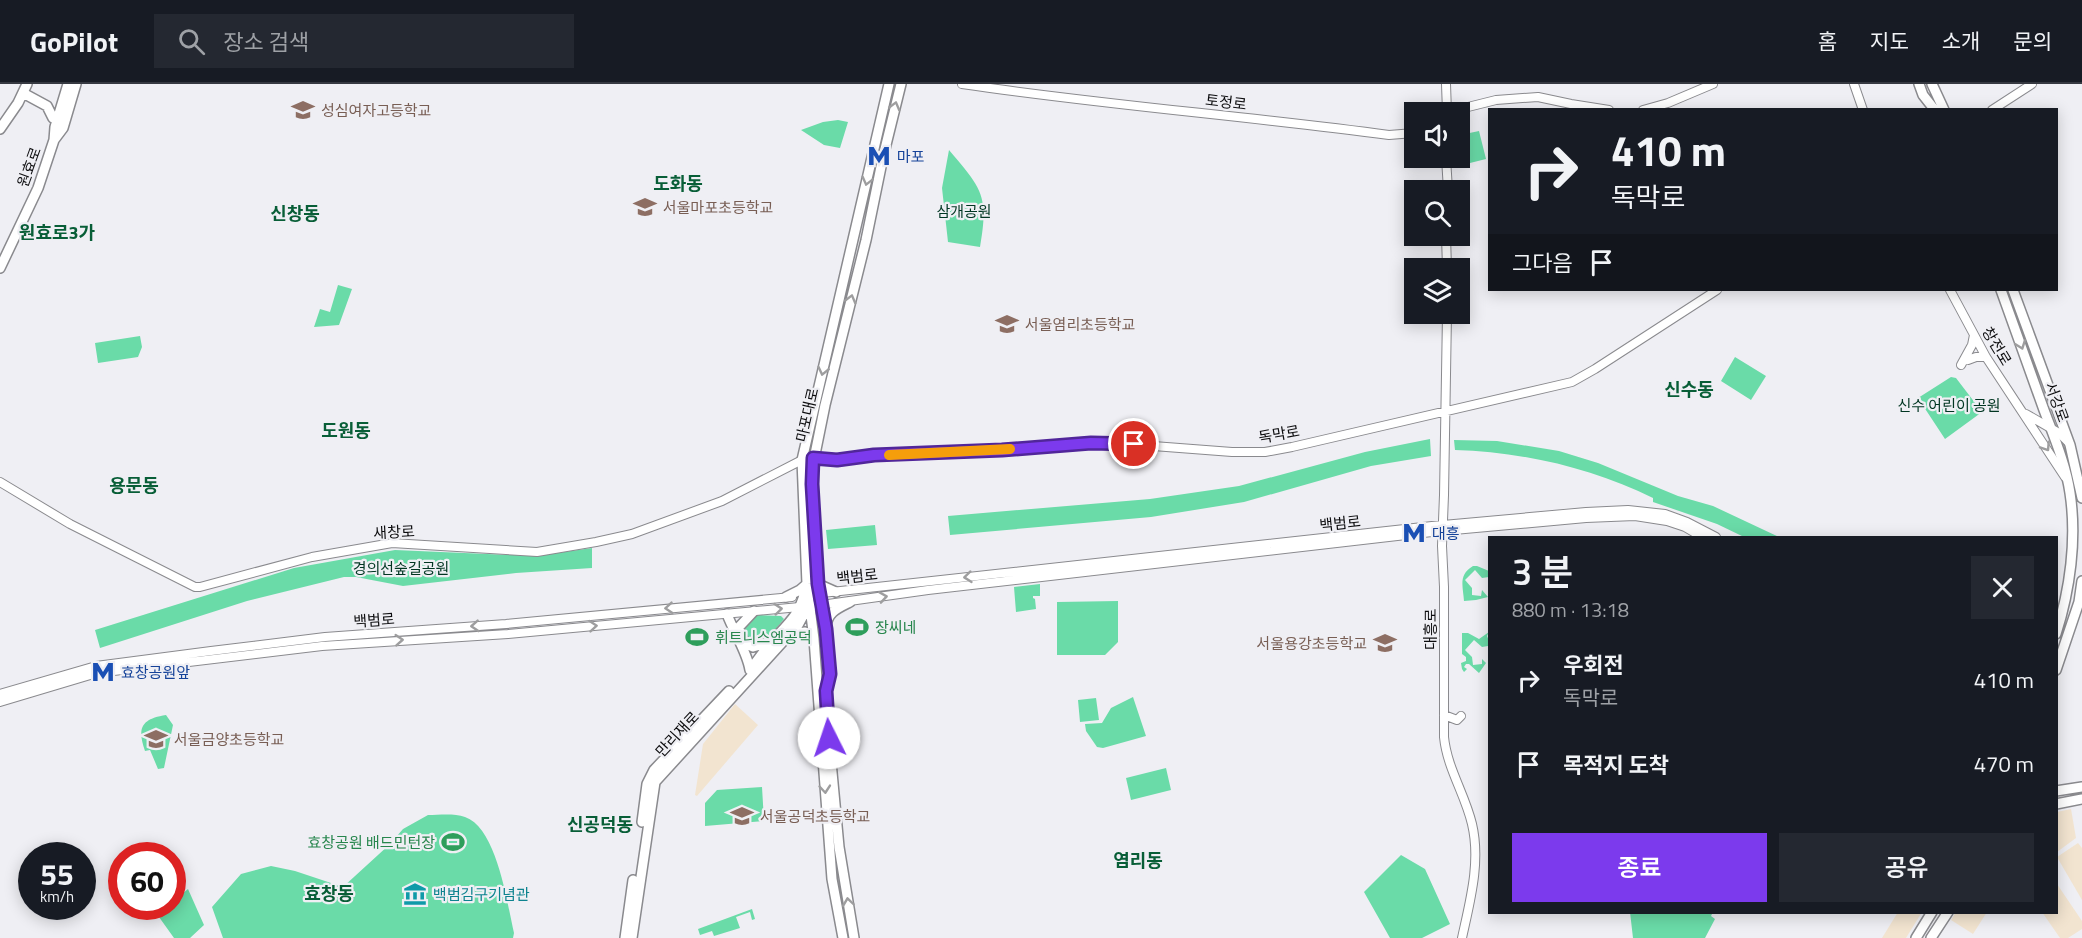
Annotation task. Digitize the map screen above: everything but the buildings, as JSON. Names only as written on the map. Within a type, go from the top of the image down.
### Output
[{"type":"main road","name":"원효로","points":[[54,140],[51,125],[62,84]]},
{"type":"main road","name":"원효로","points":[[0,268],[36,193],[54,140],[63,128],[72,84]]},
{"type":"main road","name":"마포대로","points":[[854,938],[839,847],[827,719],[826,691],[830,674],[826,629],[821,605],[811,596],[807,584],[802,460],[889,84]]},
{"type":"main road","name":"마포대로","points":[[843,938],[832,879],[811,596],[813,458],[869,229],[883,157],[901,84]]},
{"type":"main road","name":"토정로","points":[[962,84],[1389,135],[1404,134]]},
{"type":"main road","points":[[1446,84],[1447,102]]},
{"type":"main road","points":[[1651,108],[1668,104],[1713,84]]},
{"type":"main road","points":[[1854,84],[1862,108]]},
{"type":"main road","points":[[1919,84],[1923,95],[1940,108]]},
{"type":"main road","points":[[1924,84],[1940,108]]},
{"type":"main road","points":[[1932,84],[1940,108]]},
{"type":"main road","points":[[1938,84],[1940,108]]},
{"type":"main road","points":[[1995,108],[2032,84]]},
{"type":"main road","points":[[0,129],[25,88],[47,106],[53,118]]},
{"type":"main road","points":[[1470,106],[1496,100],[1538,97],[1598,108]]},
{"type":"main road","name":"독막로","points":[[813,458],[837,460],[874,455],[1102,443],[1253,453],[1292,447],[1572,382],[1715,291]]},
{"type":"main road","name":"창전로","points":[[1951,291],[1986,357],[2068,481]]},
{"type":"main road","name":"서강로","points":[[2001,291],[2068,481],[2072,526],[2071,563],[2064,609],[2058,628]]},
{"type":"main road","name":"서강로","points":[[2013,291],[2068,442],[2082,498]]},
{"type":"main road","name":"대흥로","points":[[1447,324],[1443,529],[1445,751],[1472,824],[1474,842],[1473,889],[1462,938]]},
{"type":"main road","points":[[1974,335],[1964,363],[1976,357],[1986,357]]},
{"type":"main road","name":"창전로","points":[[2024,414],[2051,429],[2068,442]]},
{"type":"main road","name":"새창로","points":[[0,482],[70,524],[189,584],[200,587],[312,557],[392,543],[537,552],[596,543],[632,534],[722,501],[802,460]]},
{"type":"main road","name":"백범로","points":[[1443,529],[1586,512],[1628,510],[1674,516],[1703,534]]},
{"type":"main road","name":"백범로","points":[[836,592],[1133,563],[1422,530],[1586,518],[1635,516],[1667,521],[1703,534]]},
{"type":"main road","name":"백범로","points":[[821,605],[1133,563]]},
{"type":"main road","points":[[2059,659],[2079,602],[2082,582]]},
{"type":"main road","points":[[786,597],[807,584]]},
{"type":"main road","points":[[811,596],[836,592]]},
{"type":"main road","name":"백범로","points":[[0,702],[96,666],[134,665],[324,641],[811,596]]},
{"type":"main road","name":"백범로","points":[[324,641],[508,634],[727,614],[754,611],[811,596]]},
{"type":"main road","name":"만리재로","points":[[632,938],[634,899],[649,779],[661,761],[750,670],[811,596]]},
{"type":"main road","name":"만리재로","points":[[649,790],[660,774],[798,625],[811,596]]},
{"type":"main road","points":[[826,629],[829,615],[850,602]]},
{"type":"main road","points":[[754,611],[739,627],[745,643],[753,647],[772,641]]},
{"type":"main road","points":[[619,613],[615,616],[615,621],[620,623]]},
{"type":"main road","points":[[727,614],[750,670]]},
{"type":"main road","points":[[506,624],[502,627],[502,631],[508,634]]},
{"type":"main road","points":[[789,635],[805,633],[814,639]]},
{"type":"main road","name":"백범로","points":[[0,694],[57,681]]},
{"type":"main road","points":[[1444,714],[1454,720],[1461,716]]},
{"type":"main road","points":[[2058,791],[2082,787]]},
{"type":"main road","points":[[2058,804],[2082,799]]},
{"type":"main road","name":"만리재로","points":[[625,938],[634,899]]},
{"type":"main road","points":[[1916,938],[1931,914]]},
{"type":"main road","points":[[1931,938],[1947,914]]},
{"type":"shaded area","points":[[735,704],[758,725],[697,796],[695,795],[703,744]]},
{"type":"shaded area","points":[[2071,809],[2076,838],[2058,851],[2058,812]]},
{"type":"shaded area","points":[[2078,843],[2082,848],[2082,900],[2058,859],[2058,856]]},
{"type":"shaded area","points":[[2058,885],[2082,921],[2082,929],[2068,938],[2060,938],[2043,914],[2058,914]]},
{"type":"shaded area","points":[[1897,914],[1921,914],[1906,938],[1882,938]]},
{"type":"shaded area","points":[[1955,914],[1986,914],[1973,934],[1951,920]]},
{"type":"green space","points":[[838,120],[848,122],[840,148],[824,145],[801,130],[823,122]]},
{"type":"green space","points":[[1479,131],[1486,159],[1470,163],[1470,133]]},
{"type":"green space","name":"삼개공원","points":[[949,150],[969,174],[980,194],[984,215],[980,247],[948,242],[942,188]]},
{"type":"green space","points":[[338,285],[352,289],[339,325],[314,327],[320,309],[330,312]]},
{"type":"green space","points":[[140,336],[142,347],[138,357],[98,363],[95,343]]},
{"type":"green space","points":[[1735,357],[1766,376],[1751,400],[1721,381]]},
{"type":"green space","name":"신수 어린이 공원","points":[[1951,377],[1956,378],[1982,412],[1945,439],[1918,398]]},
{"type":"green space","points":[[1430,439],[1431,456],[1371,466],[1244,502],[1151,517],[950,535],[948,516],[1150,499],[1239,486],[1365,452]]},
{"type":"green space","points":[[1454,440],[1497,441],[1559,451],[1598,463],[1678,496],[1713,506],[1777,536],[1742,536],[1717,524],[1653,502],[1653,498],[1630,487],[1581,470],[1506,454],[1455,450]]},
{"type":"green space","points":[[875,525],[877,545],[828,549],[826,530]]},
{"type":"green space","name":"경의선숲길공원","points":[[592,548],[592,568],[516,573],[403,586],[356,577],[344,577],[247,601],[100,648],[95,630],[294,568],[395,550],[536,556]]},
{"type":"green space","points":[[1477,566],[1488,571],[1488,577],[1482,578],[1475,570],[1465,580],[1472,588],[1472,595],[1481,596],[1482,590],[1488,597],[1464,601],[1463,577],[1468,569]]},
{"type":"green space","points":[[1040,584],[1040,596],[1033,596],[1036,609],[1016,612],[1014,587]]},
{"type":"green space","points":[[1118,601],[1118,642],[1105,655],[1057,655],[1057,602]]},
{"type":"green space","points":[[781,616],[784,619],[759,645],[746,642],[743,626],[752,617]]},
{"type":"green space","points":[[1462,633],[1468,633],[1479,639],[1488,633],[1488,646],[1482,647],[1474,640],[1465,650],[1472,657],[1473,665],[1482,664],[1482,659],[1486,663],[1479,673],[1466,664],[1464,667],[1467,669],[1464,672],[1461,663],[1466,661],[1466,657],[1462,654]]},
{"type":"green space","points":[[1133,697],[1146,736],[1103,748],[1097,747],[1086,731],[1085,724],[1102,723],[1111,708]]},
{"type":"green space","points":[[1096,698],[1099,720],[1080,722],[1078,700]]},
{"type":"green space","points":[[166,715],[173,725],[164,768],[158,769],[150,750],[145,751],[141,736],[146,722]]},
{"type":"green space","points":[[1166,768],[1171,790],[1131,800],[1126,778]]},
{"type":"green space","points":[[762,787],[764,821],[705,826],[705,803],[717,790]]},
{"type":"green space","points":[[428,815],[465,817],[476,824],[485,836],[493,851],[504,886],[514,933],[513,938],[223,938],[212,907],[241,874],[271,866],[295,871],[343,887],[403,829]]},
{"type":"green space","points":[[1401,855],[1425,869],[1450,924],[1422,938],[1390,938],[1364,892]]},
{"type":"green space","points":[[188,889],[204,925],[190,938],[174,938],[161,920],[186,920],[186,891]]},
{"type":"green space","points":[[752,909],[755,919],[752,920],[750,912],[736,917],[740,928],[714,936],[712,931],[700,935],[698,929]]},
{"type":"green space","points":[[1630,914],[1712,914],[1711,916],[1715,919],[1705,938],[1633,938]]},
{"type":"slow traffic","points":[[889,455],[1010,449]]},
{"type":"place","name":"성심여자고등학교","points":[[303,110]]},
{"type":"place","name":"마포","points":[[879,156]]},
{"type":"place","name":"서울마포초등학교","points":[[645,207]]},
{"type":"place","name":"서울염리초등학교","points":[[1007,324]]},
{"type":"place","name":"대흥","points":[[1414,533]]},
{"type":"place","name":"장씨네","points":[[857,627]]},
{"type":"place","name":"휘트니스엠공덕","points":[[697,637]]},
{"type":"place","name":"서울용강초등학교","points":[[1385,643]]},
{"type":"place","name":"효창공원앞","points":[[103,672]]},
{"type":"place","name":"서울금양초등학교","points":[[156,739]]},
{"type":"place","name":"서울공덕초등학교","points":[[742,816]]},
{"type":"place","name":"효창공원 배드민턴장","points":[[453,842]]},
{"type":"place","name":"백범김구기념관","points":[[415,894]]},
{"type":"district","name":"도화동","points":[[678,183]]},
{"type":"district","name":"신창동","points":[[295,213]]},
{"type":"district","name":"원효로3가","points":[[57,232]]},
{"type":"district","name":"신수동","points":[[1689,389]]},
{"type":"district","name":"도원동","points":[[346,430]]},
{"type":"district","name":"용문동","points":[[134,485]]},
{"type":"district","name":"신공덕동","points":[[600,824]]},
{"type":"district","name":"염리동","points":[[1138,860]]},
{"type":"district","name":"효창동","points":[[329,893]]},
{"type":"route","points":[[829,738],[826,691],[830,674],[826,629],[818,584],[812,484],[813,458],[837,460],[874,455],[1002,450],[1091,443],[1134,444]]}]
